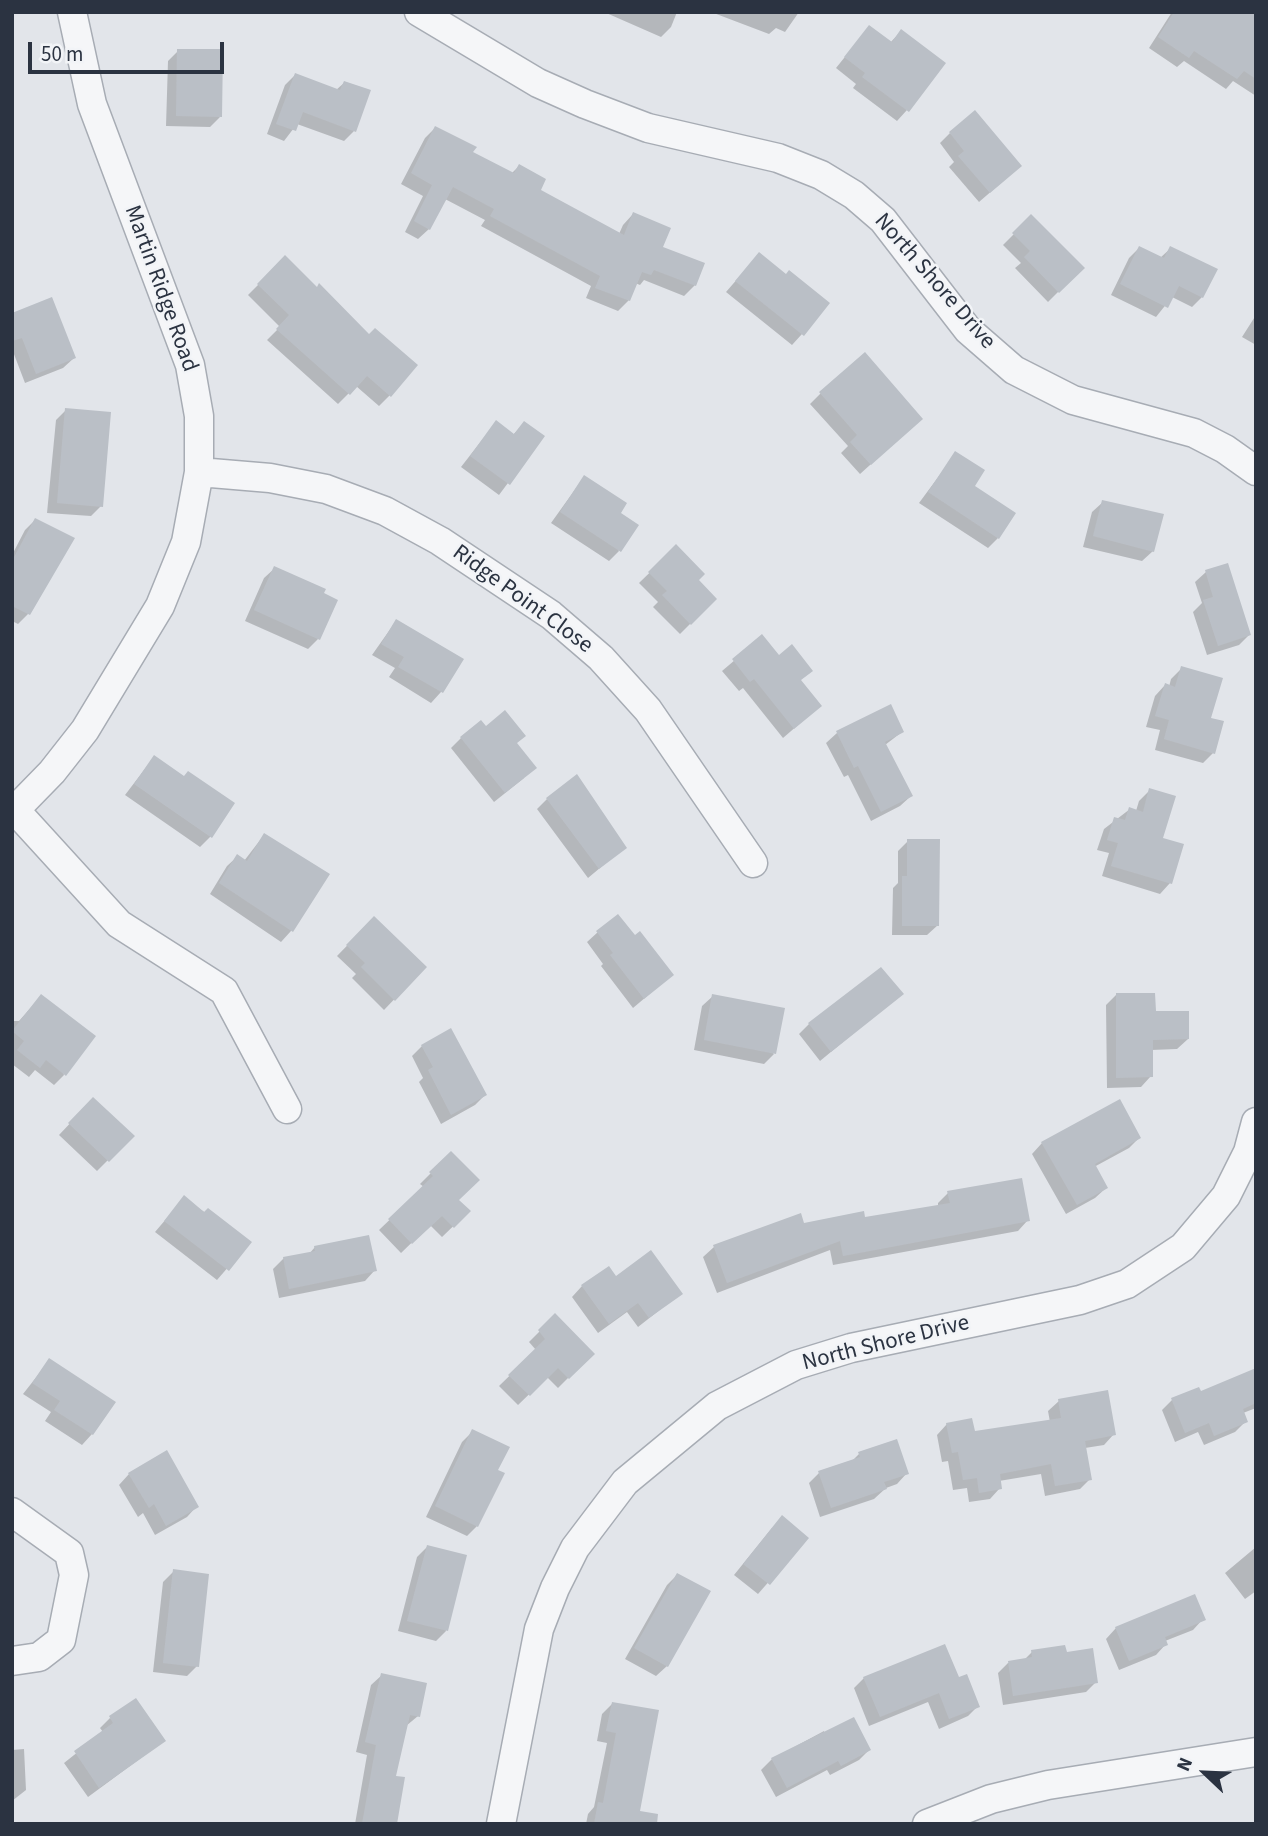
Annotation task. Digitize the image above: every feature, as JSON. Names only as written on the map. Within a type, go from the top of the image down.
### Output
[{"type":"street","name":"Martin Ridge Road","points":[[14,811],[52,772],[85,730],[160,606],[186,542],[199,472],[199,416],[190,365],[92,104],[72,12]]},
{"type":"street","name":"North Shore Drive","points":[[419,12],[538,83],[585,104],[648,128],[778,158],[821,175],[854,195],[883,220],[968,330],[1014,370],[1073,400],[1194,433],[1256,471]]},
{"type":"street","name":"Ridge Point Close","points":[[199,472],[270,478],[326,489],[385,511],[440,541],[551,615],[601,658],[649,710],[753,863]]},
{"type":"street","points":[[14,811],[119,924],[146,944],[224,991],[288,1109]]},
{"type":"street","name":"North Shore Drive","points":[[501,1824],[539,1629],[575,1548],[625,1482],[717,1406],[796,1364],[851,1348],[1080,1300],[1127,1284],[1183,1247],[1226,1196],[1248,1152],[1256,1122]]},
{"type":"street","points":[[12,1512],[69,1553],[74,1575],[61,1640],[39,1657],[12,1661]]},
{"type":"street","points":[[927,1824],[990,1799],[1048,1785],[1256,1752]]},
{"type":"building","points":[[1174,12],[1256,12],[1256,79],[1244,71],[1237,79],[1194,51],[1189,58],[1158,37]]},
{"type":"building","points":[[869,25],[892,42],[901,29],[946,63],[909,112],[862,77],[865,73],[844,57]]},
{"type":"building","points":[[177,49],[223,49],[222,117],[176,116]]},
{"type":"building","points":[[295,73],[340,90],[344,81],[371,90],[356,132],[303,112],[296,131],[276,124]]},
{"type":"building","points":[[975,110],[1022,166],[990,193],[958,156],[964,151],[949,132]]},
{"type":"building","points":[[435,126],[477,147],[473,152],[514,173],[519,164],[546,179],[541,190],[624,235],[633,212],[671,228],[663,247],[705,263],[696,286],[654,270],[651,275],[642,272],[630,301],[595,288],[600,276],[490,216],[494,209],[453,187],[430,230],[414,221],[432,185],[411,173]]},
{"type":"building","points":[[1031,214],[1085,268],[1059,293],[1024,257],[1030,251],[1012,233]]},
{"type":"building","points":[[1139,246],[1164,258],[1170,246],[1218,269],[1203,298],[1179,286],[1168,308],[1120,284]]},
{"type":"building","points":[[759,252],[786,274],[789,270],[830,303],[804,336],[735,281]]},
{"type":"building","points":[[285,255],[317,287],[319,283],[369,334],[375,328],[418,365],[391,397],[367,376],[350,395],[276,329],[289,315],[257,284]]},
{"type":"building","points":[[52,297],[76,358],[36,374],[22,338],[12,341],[12,313]]},
{"type":"building","points":[[865,352],[923,419],[871,465],[850,442],[857,435],[819,392]]},
{"type":"building","points":[[65,408],[111,412],[103,507],[57,503]]},
{"type":"building","points":[[496,420],[514,434],[524,421],[545,436],[510,485],[470,456]]},
{"type":"building","points":[[955,451],[985,470],[975,486],[1016,513],[999,539],[928,492]]},
{"type":"building","points":[[584,475],[627,503],[621,513],[639,525],[621,552],[560,512]]},
{"type":"building","points":[[1102,500],[1164,514],[1154,552],[1093,536]]},
{"type":"building","points":[[35,518],[75,538],[30,615],[12,606],[12,561]]},
{"type":"building","points":[[676,544],[705,574],[699,580],[717,599],[691,625],[662,595],[667,591],[648,572]]},
{"type":"building","points":[[1228,563],[1251,635],[1218,646],[1203,600],[1213,597],[1205,570]]},
{"type":"building","points":[[274,566],[326,589],[324,593],[338,600],[320,640],[254,610]]},
{"type":"building","points":[[396,619],[464,659],[443,693],[398,667],[404,657],[381,644]]},
{"type":"building","points":[[762,634],[779,655],[792,644],[813,671],[801,680],[822,706],[794,729],[754,679],[750,682],[732,659]]},
{"type":"building","points":[[1181,666],[1223,678],[1211,718],[1224,721],[1215,754],[1164,739],[1169,720],[1155,716],[1165,683],[1175,687]]},
{"type":"building","points":[[891,704],[904,732],[885,742],[913,796],[881,812],[858,766],[854,768],[836,731]]},
{"type":"building","points":[[505,710],[526,736],[517,743],[537,768],[505,793],[460,737],[481,720],[486,726]]},
{"type":"building","points":[[154,755],[184,776],[188,771],[235,803],[212,838],[134,784]]},
{"type":"building","points":[[577,774],[627,848],[599,869],[546,798]]},
{"type":"building","points":[[1149,788],[1176,796],[1163,838],[1184,844],[1172,884],[1111,866],[1118,843],[1107,840],[1114,817],[1125,820],[1129,807],[1143,812]]},
{"type":"building","points":[[264,833],[330,874],[293,932],[219,883],[237,854],[247,861]]},
{"type":"building","points":[[907,839],[940,839],[939,926],[902,926],[902,876],[907,876]]},
{"type":"building","points":[[618,914],[635,935],[640,931],[674,975],[644,999],[610,955],[613,953],[596,931]]},
{"type":"building","points":[[374,916],[427,967],[395,1001],[361,967],[365,963],[346,945]]},
{"type":"building","points":[[881,967],[904,994],[831,1052],[808,1023]]},
{"type":"building","points":[[1116,993],[1155,993],[1156,1011],[1189,1011],[1189,1039],[1153,1040],[1153,1077],[1116,1078]]},
{"type":"building","points":[[41,994],[96,1036],[66,1076],[46,1060],[40,1068],[17,1050],[24,1041],[12,1031]]},
{"type":"building","points":[[712,994],[785,1008],[776,1054],[704,1040]]},
{"type":"building","points":[[451,1028],[487,1095],[451,1115],[428,1070],[433,1067],[421,1045]]},
{"type":"building","points":[[93,1097],[135,1136],[109,1162],[68,1123]]},
{"type":"building","points":[[1120,1099],[1141,1138],[1095,1164],[1108,1188],[1077,1205],[1041,1142]]},
{"type":"building","points":[[451,1151],[480,1180],[459,1200],[471,1211],[454,1228],[442,1216],[412,1244],[388,1219],[433,1176],[429,1172]]},
{"type":"building","points":[[1022,1178],[1030,1221],[843,1256],[840,1241],[727,1283],[713,1245],[801,1213],[804,1223],[864,1211],[865,1217],[950,1203],[947,1191]]},
{"type":"building","points":[[184,1195],[204,1212],[208,1208],[252,1242],[229,1271],[164,1221]]},
{"type":"building","points":[[369,1235],[377,1271],[289,1289],[283,1257],[315,1251],[314,1246]]},
{"type":"building","points":[[651,1250],[683,1294],[649,1318],[638,1303],[609,1324],[581,1285],[609,1266],[616,1276]]},
{"type":"building","points":[[555,1313],[595,1354],[569,1379],[558,1368],[530,1396],[508,1375],[545,1339],[538,1330]]},
{"type":"building","points":[[49,1358],[116,1402],[93,1435],[54,1410],[60,1401],[32,1383]]},
{"type":"building","points":[[1256,1368],[1256,1403],[1243,1409],[1248,1422],[1214,1436],[1209,1423],[1185,1433],[1171,1398],[1199,1387],[1201,1391]]},
{"type":"building","points":[[1108,1390],[1116,1435],[1085,1441],[1092,1480],[1055,1486],[1051,1464],[1000,1474],[1002,1489],[979,1493],[977,1478],[963,1480],[958,1452],[952,1453],[946,1423],[972,1418],[975,1431],[1061,1418],[1058,1399]]},
{"type":"building","points":[[472,1429],[510,1447],[498,1470],[505,1473],[478,1527],[435,1506]]},
{"type":"building","points":[[897,1439],[909,1474],[884,1482],[887,1489],[831,1508],[818,1471],[860,1457],[858,1452]]},
{"type":"building","points":[[167,1450],[199,1507],[166,1526],[154,1504],[149,1508],[128,1473]]},
{"type":"building","points":[[782,1515],[809,1538],[770,1585],[743,1564]]},
{"type":"building","points":[[427,1545],[467,1555],[448,1631],[407,1621]]},
{"type":"building","points":[[173,1569],[209,1574],[199,1667],[163,1663]]},
{"type":"building","points":[[677,1573],[711,1591],[668,1667],[634,1648]]},
{"type":"building","points":[[1195,1594],[1206,1620],[1165,1637],[1168,1645],[1129,1661],[1115,1627]]},
{"type":"building","points":[[945,1644],[959,1677],[967,1674],[980,1707],[949,1719],[939,1693],[880,1717],[863,1677]]},
{"type":"building","points":[[1065,1645],[1067,1652],[1093,1648],[1098,1683],[1013,1696],[1008,1661],[1032,1657],[1031,1650]]},
{"type":"building","points":[[381,1673],[427,1683],[420,1717],[410,1715],[396,1776],[405,1777],[397,1824],[362,1824],[376,1745],[365,1742]]},
{"type":"building","points":[[136,1698],[166,1741],[99,1788],[74,1751],[113,1723],[109,1716]]},
{"type":"building","points":[[612,1702],[659,1710],[640,1811],[658,1814],[657,1824],[594,1824],[598,1802],[603,1803],[616,1733],[606,1731]]},
{"type":"building","points":[[854,1717],[871,1750],[841,1766],[838,1761],[787,1788],[771,1758]]}]
